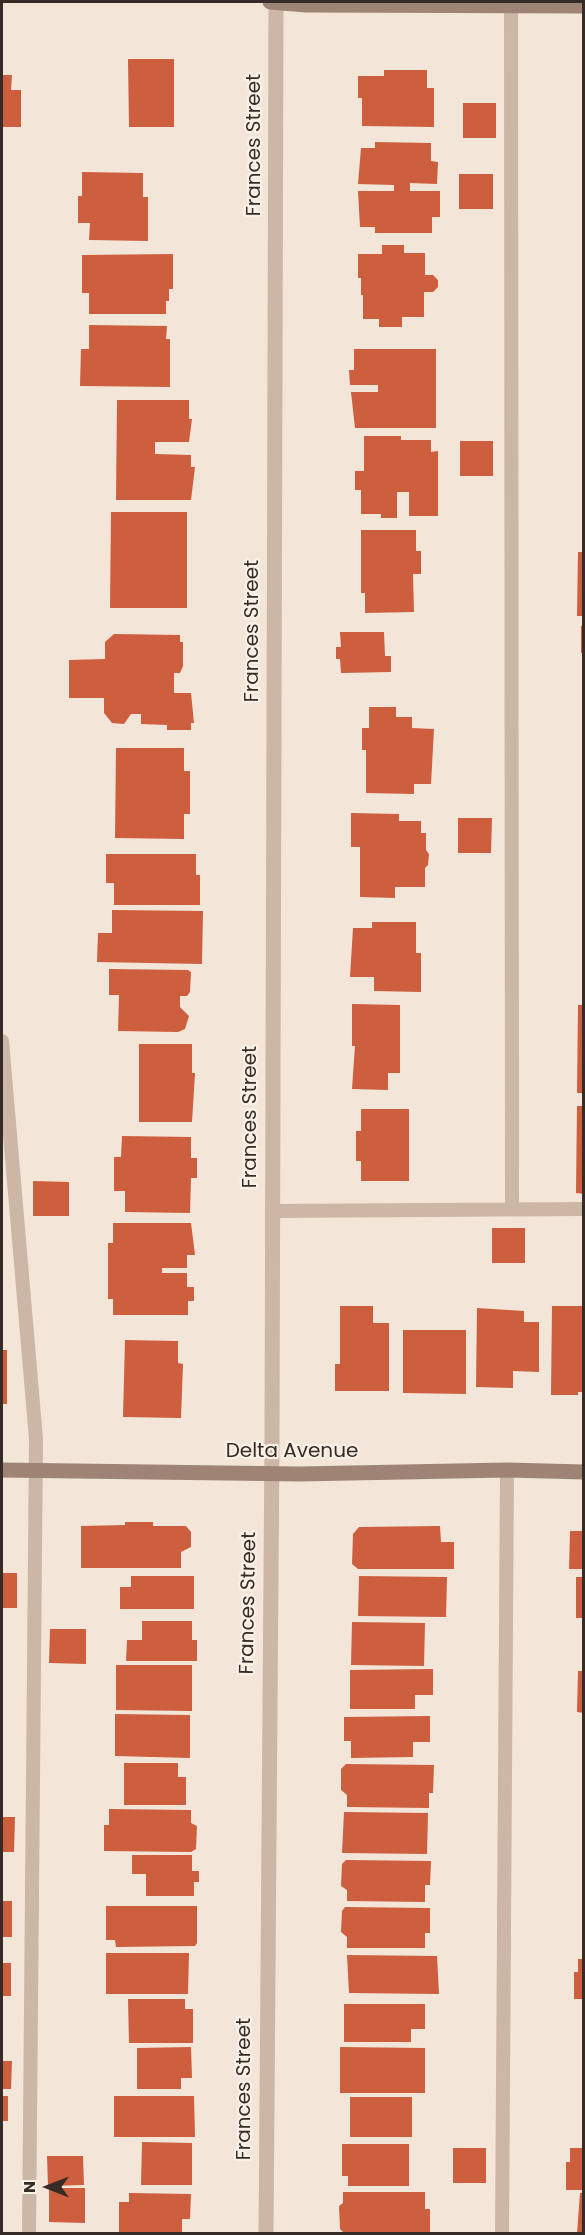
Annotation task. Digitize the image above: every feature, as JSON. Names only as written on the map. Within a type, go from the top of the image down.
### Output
[{"type":"street","points":[[270,2],[306,5],[584,6]]},
{"type":"street","name":"Frances Street","points":[[266,2234],[276,2]]},
{"type":"street","name":"Delta Avenue","points":[[2,1470],[271,1473],[507,1470],[584,1472]]},
{"type":"lane","points":[[511,5],[512,1208]]},
{"type":"lane","points":[[2,1041],[36,1439],[29,2234]]},
{"type":"lane","points":[[272,1210],[584,1209]]},
{"type":"lane","points":[[502,2234],[507,1470]]},
{"type":"building","points":[[128,59],[174,59],[174,127],[129,127]]},
{"type":"building","points":[[384,70],[427,70],[427,88],[434,88],[434,127],[362,126],[362,98],[358,98],[358,76],[384,76]]},
{"type":"building","points":[[2,75],[12,75],[11,90],[21,90],[21,127],[2,127]]},
{"type":"building","points":[[463,103],[496,103],[496,138],[463,138]]},
{"type":"building","points":[[375,142],[431,143],[431,161],[438,162],[437,184],[410,183],[410,191],[440,191],[440,217],[432,217],[432,233],[375,233],[375,227],[360,227],[358,191],[394,191],[394,185],[358,184],[361,148],[375,148]]},
{"type":"building","points":[[82,172],[143,173],[143,197],[148,197],[148,241],[89,240],[90,223],[78,223],[78,196],[82,196]]},
{"type":"building","points":[[459,174],[493,174],[493,209],[459,209]]},
{"type":"building","points":[[382,245],[404,245],[404,253],[425,253],[425,275],[433,275],[438,280],[438,287],[433,292],[424,292],[424,317],[402,317],[402,327],[379,327],[379,319],[363,319],[361,278],[358,278],[358,254],[382,254]]},
{"type":"building","points":[[173,254],[173,289],[169,289],[166,314],[89,314],[89,293],[82,293],[82,255]]},
{"type":"building","points":[[89,325],[167,326],[166,339],[170,339],[170,387],[80,386],[81,349],[89,349]]},
{"type":"building","points":[[354,349],[436,349],[436,428],[355,428],[351,392],[378,392],[378,385],[350,385],[349,370],[354,370]]},
{"type":"building","points":[[117,400],[189,400],[189,419],[192,419],[189,442],[155,442],[155,454],[191,455],[191,467],[195,467],[191,500],[116,500]]},
{"type":"building","points":[[364,436],[401,436],[401,440],[431,440],[431,452],[438,451],[438,516],[409,516],[409,492],[397,492],[397,518],[381,518],[381,514],[361,514],[361,490],[355,490],[355,471],[364,471]]},
{"type":"building","points":[[460,441],[493,441],[493,476],[460,476]]},
{"type":"building","points":[[111,512],[187,512],[187,608],[110,608]]},
{"type":"building","points":[[361,530],[416,530],[416,551],[421,551],[421,574],[413,574],[414,612],[365,613],[365,593],[361,593]]},
{"type":"building","points":[[578,552],[584,552],[584,616],[577,616]]},
{"type":"building","points":[[581,626],[584,626],[584,653],[581,653]]},
{"type":"building","points":[[340,632],[384,632],[385,656],[391,656],[391,672],[341,673],[340,659],[336,659],[336,647],[341,647]]},
{"type":"building","points":[[114,634],[180,635],[180,642],[183,642],[183,666],[180,673],[174,673],[174,693],[191,693],[194,723],[191,723],[191,730],[167,730],[167,725],[141,724],[141,714],[131,714],[124,724],[112,723],[104,713],[104,698],[69,698],[69,660],[105,659],[105,642]]},
{"type":"building","points":[[369,707],[396,707],[396,717],[412,717],[412,728],[434,729],[431,784],[414,784],[414,794],[366,793],[366,750],[362,750],[362,728],[369,728]]},
{"type":"building","points":[[116,748],[184,748],[184,771],[190,771],[190,814],[184,814],[184,839],[115,838]]},
{"type":"building","points":[[351,813],[399,814],[399,821],[421,821],[421,833],[426,833],[426,850],[429,854],[428,865],[425,868],[425,887],[395,887],[395,898],[360,897],[360,847],[351,847]]},
{"type":"building","points":[[458,818],[492,818],[491,853],[458,853]]},
{"type":"building","points":[[106,854],[196,854],[196,875],[200,875],[200,905],[114,905],[114,883],[106,883]]},
{"type":"building","points":[[112,910],[203,911],[202,964],[97,962],[98,933],[112,933]]},
{"type":"building","points":[[372,922],[416,922],[416,953],[421,953],[421,992],[374,991],[374,977],[350,977],[353,928],[372,928]]},
{"type":"building","points":[[109,969],[188,970],[191,972],[190,992],[187,996],[180,996],[180,1007],[189,1016],[185,1029],[178,1032],[118,1031],[119,995],[109,995]]},
{"type":"building","points":[[352,1004],[400,1005],[400,1073],[388,1073],[388,1090],[352,1089],[355,1046],[352,1046]]},
{"type":"building","points":[[578,1005],[584,1005],[584,1093],[577,1093]]},
{"type":"building","points":[[139,1044],[192,1044],[192,1073],[195,1073],[192,1122],[139,1122]]},
{"type":"building","points":[[577,1106],[584,1106],[584,1194],[576,1193]]},
{"type":"building","points":[[361,1109],[409,1109],[409,1181],[361,1181],[361,1161],[356,1161],[356,1131],[361,1131]]},
{"type":"building","points":[[122,1136],[191,1137],[191,1158],[197,1158],[197,1178],[191,1178],[190,1213],[125,1212],[125,1191],[114,1191],[114,1157],[121,1157]]},
{"type":"building","points":[[33,1181],[69,1182],[69,1216],[33,1216]]},
{"type":"building","points":[[113,1223],[191,1223],[195,1255],[187,1255],[187,1268],[162,1268],[162,1273],[187,1273],[187,1287],[194,1287],[194,1301],[188,1301],[188,1315],[113,1315],[113,1299],[108,1299],[108,1243],[113,1243]]},
{"type":"building","points":[[492,1228],[525,1228],[525,1263],[492,1263]]},
{"type":"building","points":[[340,1306],[373,1306],[373,1323],[389,1323],[389,1391],[335,1391],[335,1364],[340,1364]]},
{"type":"building","points":[[552,1306],[584,1306],[584,1392],[578,1392],[578,1395],[551,1395]]},
{"type":"building","points":[[477,1308],[524,1311],[524,1322],[539,1322],[539,1372],[513,1371],[513,1388],[476,1387]]},
{"type":"building","points":[[403,1330],[466,1330],[466,1394],[403,1393]]},
{"type":"building","points":[[125,1340],[178,1341],[178,1363],[183,1364],[181,1418],[123,1417]]},
{"type":"building","points":[[2,1350],[7,1350],[7,1404],[2,1404]]},
{"type":"building","points":[[125,1522],[153,1522],[153,1526],[186,1526],[191,1532],[191,1547],[181,1552],[181,1568],[81,1568],[81,1526],[125,1525]]},
{"type":"building","points":[[440,1526],[441,1542],[454,1542],[454,1569],[358,1569],[352,1564],[353,1534],[359,1527]]},
{"type":"building","points":[[570,1531],[584,1531],[584,1569],[569,1569]]},
{"type":"building","points":[[2,1573],[17,1573],[17,1608],[2,1608]]},
{"type":"building","points":[[131,1576],[194,1576],[194,1609],[120,1609],[120,1587],[131,1587]]},
{"type":"building","points":[[359,1576],[447,1577],[446,1617],[358,1616]]},
{"type":"building","points":[[576,1577],[584,1577],[584,1618],[576,1618]]},
{"type":"building","points":[[142,1621],[192,1621],[192,1640],[197,1640],[197,1661],[126,1661],[127,1640],[142,1640]]},
{"type":"building","points":[[352,1622],[425,1623],[424,1666],[351,1665]]},
{"type":"building","points":[[50,1629],[86,1629],[86,1664],[49,1663]]},
{"type":"building","points":[[116,1665],[192,1665],[192,1711],[116,1710]]},
{"type":"building","points":[[433,1669],[433,1695],[415,1695],[415,1709],[350,1709],[350,1670]]},
{"type":"building","points":[[578,1671],[584,1671],[584,1713],[577,1712]]},
{"type":"building","points":[[115,1714],[190,1715],[190,1758],[115,1756]]},
{"type":"building","points":[[430,1716],[430,1742],[413,1742],[413,1757],[351,1758],[351,1741],[344,1741],[344,1717]]},
{"type":"building","points":[[124,1763],[178,1763],[178,1777],[186,1777],[186,1805],[124,1805]]},
{"type":"building","points":[[346,1764],[434,1765],[433,1793],[429,1793],[429,1808],[347,1807],[347,1795],[341,1790],[341,1769]]},
{"type":"building","points":[[109,1809],[191,1810],[191,1823],[197,1826],[196,1849],[191,1852],[104,1851],[104,1825],[109,1825]]},
{"type":"building","points":[[344,1812],[428,1813],[427,1854],[342,1853]]},
{"type":"building","points":[[2,1817],[15,1817],[14,1852],[2,1852]]},
{"type":"building","points":[[132,1855],[192,1855],[192,1871],[199,1871],[199,1882],[194,1882],[194,1896],[146,1896],[146,1874],[132,1874]]},
{"type":"building","points":[[346,1860],[431,1861],[430,1885],[425,1885],[425,1902],[347,1901],[347,1890],[341,1886],[342,1864]]},
{"type":"building","points":[[2,1901],[12,1901],[12,1937],[2,1937]]},
{"type":"building","points":[[106,1906],[197,1906],[197,1943],[195,1946],[116,1947],[115,1940],[106,1940]]},
{"type":"building","points":[[345,1907],[430,1908],[430,1933],[425,1933],[425,1948],[347,1948],[347,1937],[341,1932],[342,1911]]},
{"type":"building","points":[[106,1953],[189,1953],[188,1994],[106,1994]]},
{"type":"building","points":[[347,1955],[437,1956],[439,1994],[349,1993]]},
{"type":"building","points":[[578,1959],[584,1959],[584,1999],[574,1999],[574,1972],[578,1972]]},
{"type":"building","points":[[2,1963],[11,1963],[11,1996],[2,1996]]},
{"type":"building","points":[[128,1999],[185,1999],[185,2009],[193,2009],[193,2043],[129,2043]]},
{"type":"building","points":[[344,2004],[425,2004],[425,2029],[411,2029],[411,2042],[344,2042]]},
{"type":"building","points":[[191,2047],[192,2078],[181,2078],[181,2089],[137,2089],[137,2048]]},
{"type":"building","points":[[340,2047],[425,2048],[425,2093],[340,2093]]},
{"type":"building","points":[[2,2061],[12,2061],[11,2089],[2,2089]]},
{"type":"building","points":[[2,2096],[8,2096],[8,2121],[2,2121]]},
{"type":"building","points":[[114,2096],[194,2096],[195,2137],[114,2137]]},
{"type":"building","points":[[350,2097],[412,2097],[412,2137],[350,2137]]},
{"type":"building","points":[[142,2142],[192,2143],[192,2185],[141,2185]]},
{"type":"building","points":[[342,2144],[409,2144],[409,2186],[348,2186],[348,2176],[342,2176]]},
{"type":"building","points":[[453,2148],[486,2148],[486,2183],[453,2183]]},
{"type":"building","points":[[570,2148],[584,2148],[584,2190],[566,2190],[566,2162],[570,2162]]},
{"type":"building","points":[[47,2156],[83,2156],[84,2185],[48,2186]]},
{"type":"building","points":[[49,2188],[85,2188],[85,2223],[49,2222]]},
{"type":"building","points":[[343,2192],[425,2192],[425,2209],[430,2209],[430,2234],[344,2233],[340,2229],[339,2206],[343,2203]]},
{"type":"building","points":[[129,2193],[191,2194],[190,2219],[182,2219],[182,2234],[119,2234],[119,2202],[129,2202]]},
{"type":"building","points":[[580,2193],[584,2193],[584,2234],[577,2234]]}]
